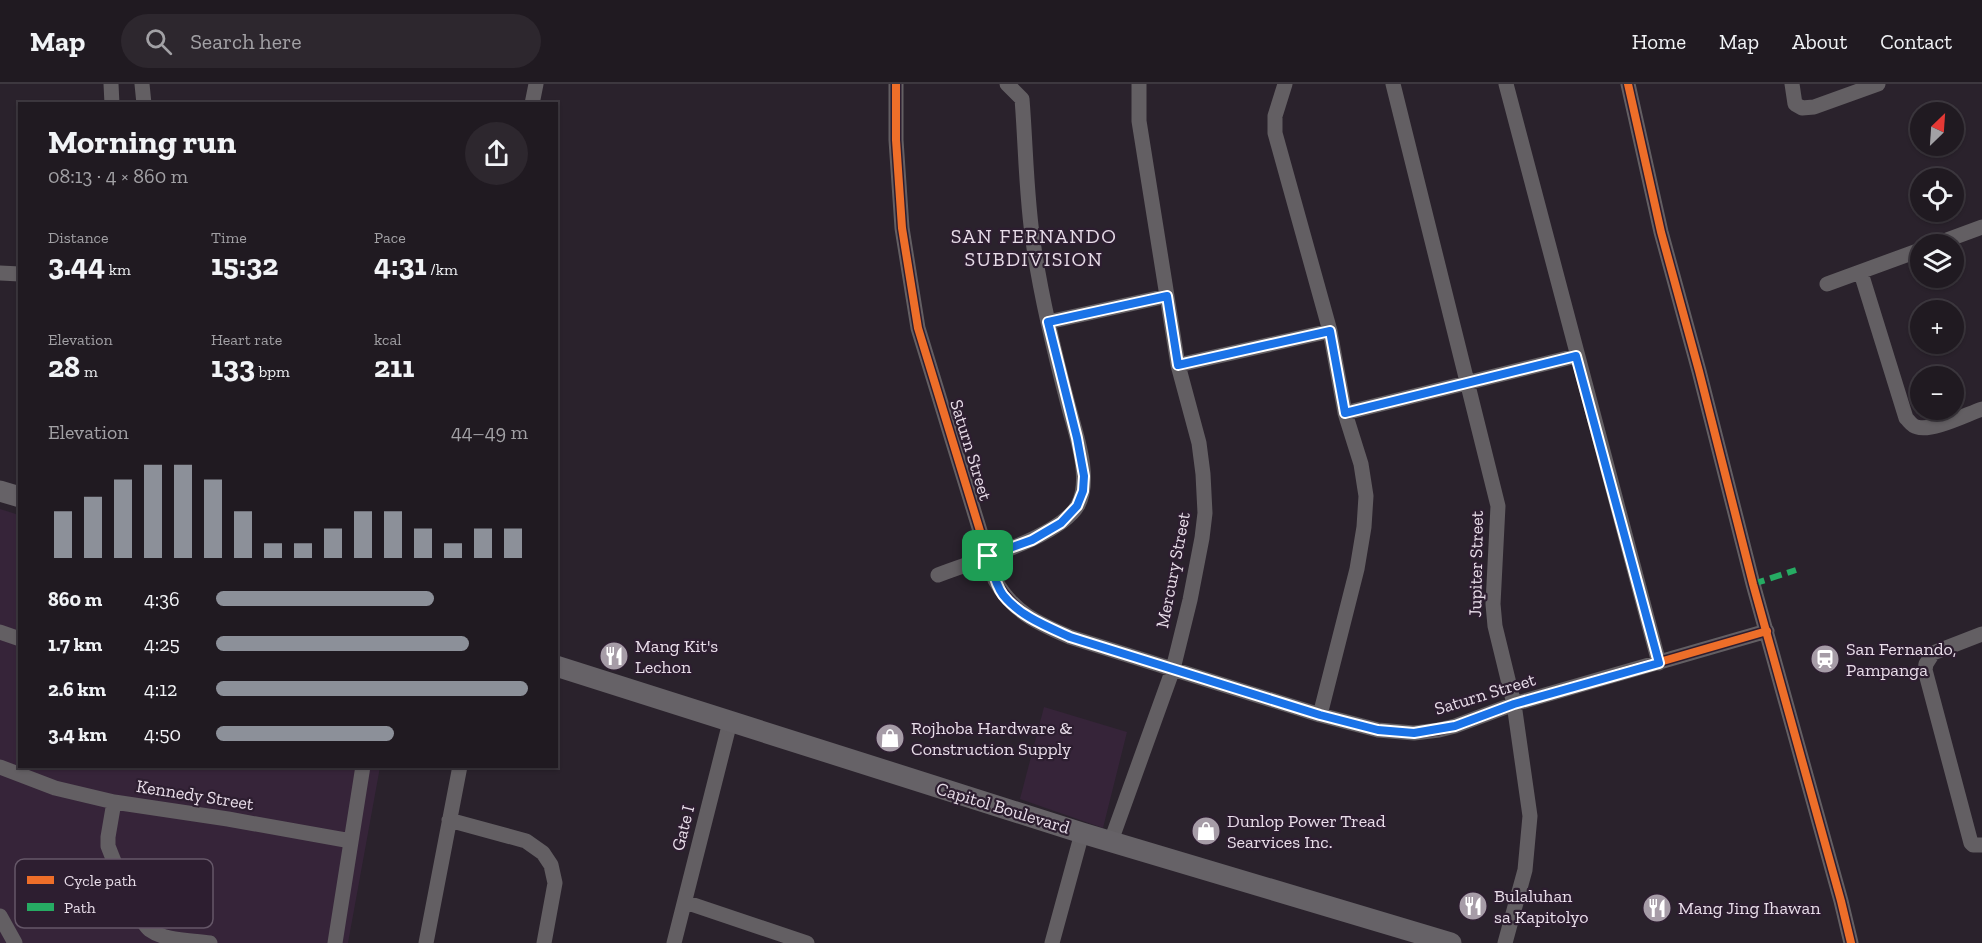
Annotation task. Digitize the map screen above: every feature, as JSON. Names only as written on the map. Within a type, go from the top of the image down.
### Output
[{"type":"main road","points":[[0,491],[18,496]]},
{"type":"main road","name":"Capitol Boulevard","points":[[558,667],[1082,833],[1451,943]]},
{"type":"street","points":[[111,84],[112,102]]},
{"type":"street","points":[[142,84],[144,102]]},
{"type":"street","points":[[532,102],[536,84]]},
{"type":"street","name":"Saturn Street","points":[[896,84],[896,140],[902,228],[918,328],[995,580],[1003,595],[1022,613],[1070,637],[1320,715],[1378,730],[1414,733],[1455,726],[1514,704],[1767,631]]},
{"type":"street","points":[[938,575],[1032,540],[1061,523],[1077,506],[1083,491],[1084,476],[1077,438],[1048,322],[1034,248],[1027,189],[1022,99],[1007,84]]},
{"type":"street","name":"Mercury Street","points":[[1111,841],[1173,669],[1190,600],[1205,513],[1199,443],[1178,365],[1139,121],[1139,84]]},
{"type":"street","points":[[1285,84],[1275,116],[1275,133],[1330,331],[1345,413],[1361,464],[1366,496],[1364,527],[1357,569],[1320,715]]},
{"type":"street","name":"Jupiter Street","points":[[1393,84],[1498,506],[1493,604],[1495,626],[1514,704],[1530,816],[1525,870],[1505,943]]},
{"type":"street","points":[[1506,84],[1576,356],[1659,663]]},
{"type":"street","points":[[1628,84],[1661,232],[1753,584],[1851,943]]},
{"type":"street","points":[[1792,84],[1795,104],[1803,108],[1815,107],[1878,84]]},
{"type":"street","points":[[1963,234],[1982,227]]},
{"type":"street","points":[[1827,284],[1910,254]]},
{"type":"street","points":[[0,273],[18,274]]},
{"type":"street","points":[[1861,273],[1906,418],[1911,424],[1927,429],[1982,409]]},
{"type":"street","points":[[1048,322],[1167,296]]},
{"type":"street","points":[[1178,365],[1330,331]]},
{"type":"street","points":[[1345,413],[1576,356]]},
{"type":"street","points":[[0,632],[18,638]]},
{"type":"street","points":[[1978,845],[1971,843],[1926,677],[1926,664],[1933,653],[1982,634]]},
{"type":"street","name":"Gate I","points":[[674,943],[730,722]]},
{"type":"street","name":"Kennedy Street","points":[[0,767],[55,788],[114,802],[228,819],[351,842]]},
{"type":"street","points":[[335,943],[363,768]]},
{"type":"street","points":[[426,943],[460,768]]},
{"type":"street","points":[[114,802],[108,837],[108,846],[114,859]]},
{"type":"street","points":[[449,820],[526,841],[543,853],[551,865],[555,884],[544,943]]},
{"type":"street","points":[[1052,943],[1082,833]]},
{"type":"street","points":[[685,902],[772,937],[807,943]]},
{"type":"street","points":[[0,916],[15,943]]},
{"type":"street","points":[[149,928],[165,936],[204,943]]},
{"type":"shaded area","points":[[0,509],[18,515],[18,768],[380,768],[348,943],[0,943]]},
{"type":"shaded area","points":[[1044,707],[1127,732],[1103,828],[1020,799]]},
{"type":"marked path","points":[[1753,584],[1796,570]]},
{"type":"cycle path","points":[[896,84],[896,140],[902,228],[918,328],[995,580],[1010,600],[1027,615],[1070,637],[1320,715],[1378,730],[1414,733],[1455,726],[1514,704],[1767,631]]},
{"type":"cycle path","points":[[1628,84],[1661,232],[1753,584],[1851,943]]},
{"type":"place","name":"Mang Kit's Lechon","points":[[614,656]]},
{"type":"place","name":"San Fernando, Pampanga","points":[[1825,659]]},
{"type":"place","name":"Rojhoba Hardware & Construction Supply","points":[[890,738]]},
{"type":"place","name":"Dunlop Power Tread Searvices Inc.","points":[[1206,831]]},
{"type":"place","name":"Bulaluhan sa Kapitolyo","points":[[1473,906]]},
{"type":"place","name":"Mang Jing Ihawan","points":[[1657,908]]},
{"type":"district","name":"SAN FERNANDO SUBDIVISION","points":[[1034,248]]},
{"type":"route","points":[[1167,296],[1178,365],[1330,331],[1345,413],[1576,356],[1659,663],[1514,704],[1439,730],[1414,733],[1378,730],[1320,715],[1070,637],[1022,613],[1003,595],[995,580],[988,556],[1032,540],[1061,523],[1077,506],[1083,491],[1084,476],[1077,438],[1048,322],[1167,296]]}]
